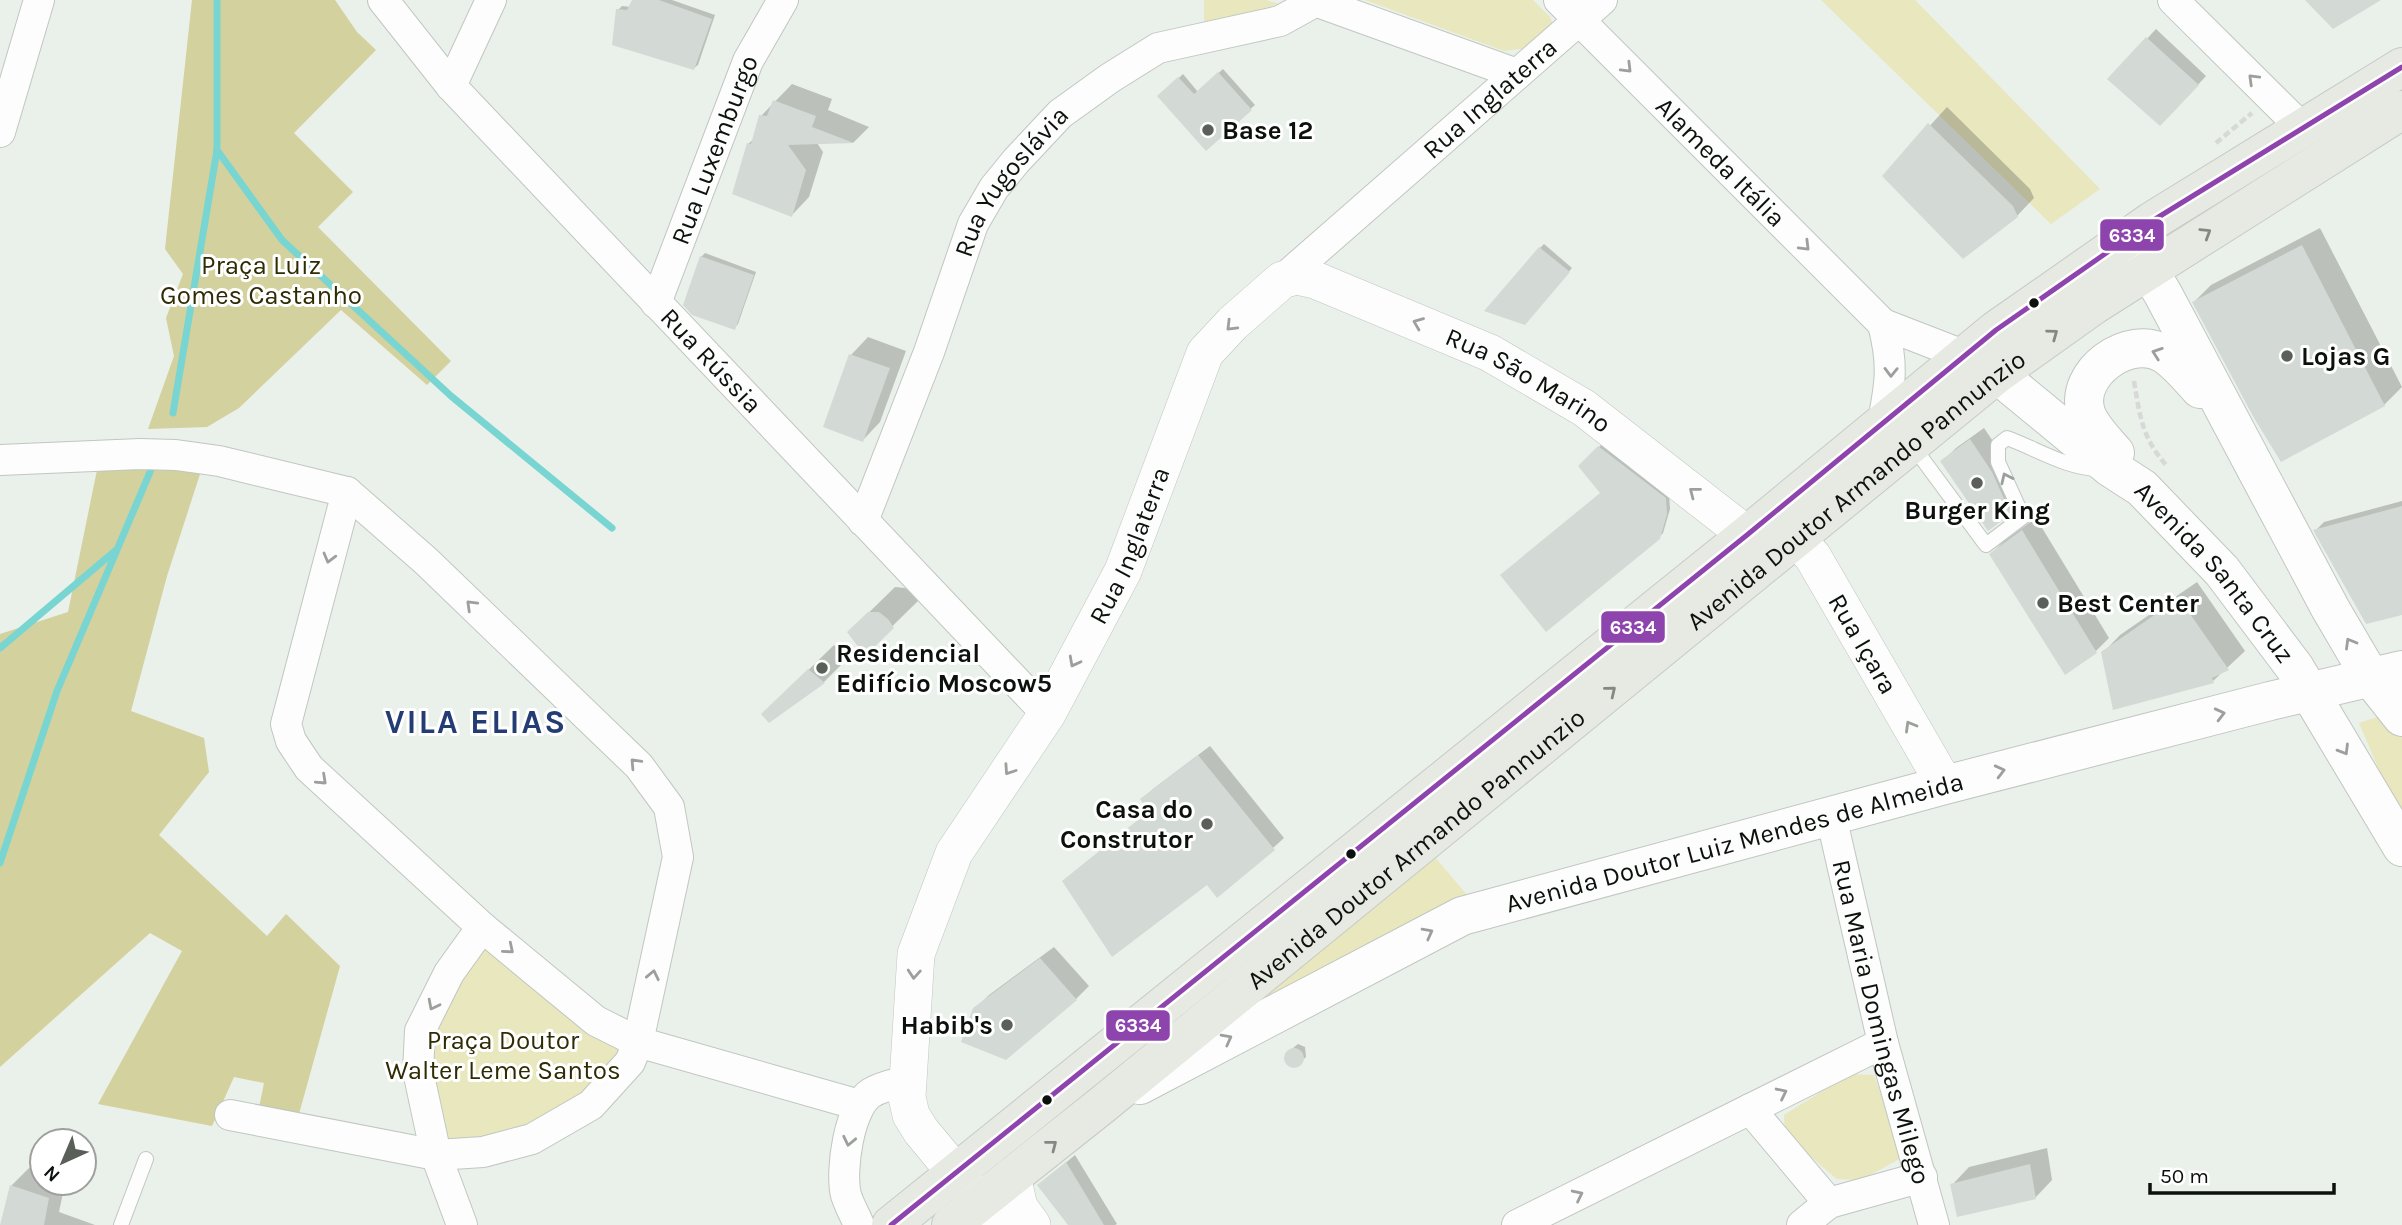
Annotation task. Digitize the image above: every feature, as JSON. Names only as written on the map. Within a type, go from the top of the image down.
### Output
[{"type":"main road","name":"Avenida Doutor Armando Pannunzio","points":[[1897,432],[1963,355],[2129,237],[2301,127],[2402,67]]},
{"type":"main road","name":"Avenida Doutor Armando Pannunzio","points":[[971,1207],[1769,531],[1897,432],[1997,374],[2148,269],[2402,110]]},
{"type":"main road","points":[[2129,237],[2330,608]]},
{"type":"main road","points":[[2142,475],[2091,424],[2084,402],[2094,371],[2110,358],[2129,351],[2146,349],[2164,353],[2199,388],[2308,585],[2386,674],[2402,717]]},
{"type":"main road","name":"Avenida Santa Cruz","points":[[1963,355],[1997,374],[2142,475],[2222,571],[2310,692],[2402,847]]},
{"type":"main road","name":"Avenida Doutor Armando Pannunzio","points":[[971,1207],[1102,1105],[1769,531]]},
{"type":"main road","name":"Avenida Doutor Luiz Mendes de Almeida","points":[[1102,1105],[1462,916],[1945,785],[2386,674]]},
{"type":"main road","points":[[891,1225],[971,1207]]},
{"type":"street","points":[[0,132],[39,0]]},
{"type":"street","name":"Rua Rússia","points":[[383,0],[451,86],[1047,714]]},
{"type":"street","points":[[451,86],[491,0]]},
{"type":"street","name":"Rua Luxemburgo","points":[[656,303],[748,61],[783,0]]},
{"type":"street","name":"Rua Inglaterra","points":[[971,1207],[911,1115],[906,1097],[916,954],[954,853],[1047,714],[1123,571],[1205,353],[1233,323],[1517,74],[1569,10],[1602,0]]},
{"type":"street","points":[[2173,0],[2301,127]]},
{"type":"street","points":[[1316,1],[1517,74]]},
{"type":"street","name":"Rua Yugoslávia","points":[[863,521],[929,352],[973,224],[994,188],[1016,161],[1060,114],[1158,48],[1280,22],[1316,1]]},
{"type":"street","name":"Alameda Itália","points":[[1569,10],[1883,324],[1963,355]]},
{"type":"street","name":"Rua São Marino","points":[[1282,280],[1296,275],[1315,280],[1490,353],[1584,408],[1769,531]]},
{"type":"street","points":[[1883,324],[1891,354],[1891,383],[1897,432]]},
{"type":"street","points":[[0,460],[176,455],[219,461],[347,492],[426,561],[639,766],[669,807],[678,857],[638,1042],[630,1062],[591,1105],[532,1139],[483,1152],[436,1155],[230,1115]]},
{"type":"street","points":[[347,492],[286,724],[291,741],[309,768],[482,927],[596,1021],[638,1042],[859,1105]]},
{"type":"street","name":"Rua Içara","points":[[1769,531],[1813,557],[1945,785]]},
{"type":"street","name":"Rua Maria Domingas Milego","points":[[1831,816],[1883,1043],[1934,1225]]},
{"type":"street","points":[[462,1225],[436,1155],[418,1071],[420,1031],[449,973],[482,927]]},
{"type":"street","points":[[1517,1225],[1883,1043]]},
{"type":"street","points":[[859,1225],[846,1196],[843,1171],[849,1137],[859,1105],[870,1093],[907,1081]]},
{"type":"street","points":[[1750,1109],[1829,1203]]},
{"type":"street","points":[[1012,1176],[1019,1207],[1032,1225]]},
{"type":"street","points":[[1802,1225],[1829,1203],[1922,1178]]},
{"type":"lane","points":[[1897,432],[1986,545],[2023,517],[1996,456],[1998,445],[2007,438],[2079,468],[2142,475]]},
{"type":"lane","points":[[121,1225],[146,1159]]},
{"type":"path","points":[[2129,351],[2141,419],[2152,450],[2142,475]]},
{"type":"green space","name":"Praça Luiz Gomes Castanho","points":[[192,0],[335,0],[357,32],[376,50],[294,133],[353,192],[318,227],[451,361],[427,385],[341,310],[239,408],[207,427],[148,429],[174,356],[166,318],[183,274],[165,249]]},
{"type":"green space","points":[[1204,0],[1266,0],[1279,4],[1204,26]]},
{"type":"green space","points":[[1365,0],[1533,0],[1550,17],[1553,25],[1529,48],[1504,51]]},
{"type":"green space","points":[[1821,0],[1915,0],[2100,189],[2051,224]]},
{"type":"green space","points":[[202,468],[167,576],[131,711],[204,738],[209,772],[159,835],[267,936],[286,914],[340,966],[299,1114],[259,1108],[264,1083],[234,1077],[212,1126],[98,1104],[182,951],[150,933],[0,1067],[0,634],[68,612],[97,470]]},
{"type":"green space","points":[[2384,715],[2402,736],[2402,823],[2359,723]]},
{"type":"green space","points":[[1434,856],[1467,895],[1217,1031]]},
{"type":"green space","name":"Praça Doutor Walter Leme Santos","points":[[481,938],[619,1050],[585,1093],[531,1128],[488,1140],[445,1140],[425,1031]]},
{"type":"green space","points":[[1850,1074],[1874,1075],[1903,1157],[1861,1180],[1837,1179],[1785,1135],[1784,1115]]},
{"type":"building","points":[[632,0],[659,0],[712,19],[694,70],[612,45],[616,9],[627,10]]},
{"type":"building","points":[[2305,0],[2381,0],[2333,29]]},
{"type":"building","points":[[2146,37],[2199,85],[2160,126],[2107,79]]},
{"type":"building","name":"Base 12","points":[[1218,72],[1252,110],[1206,151],[1157,96],[1178,77],[1194,94]]},
{"type":"building","points":[[773,100],[816,116],[812,127],[854,143],[788,145],[806,170],[792,217],[732,194],[747,143],[751,144],[759,115],[767,116]]},
{"type":"building","points":[[1928,123],[2013,206],[2018,217],[1963,259],[1882,176]]},
{"type":"building","name":"Lojas G","points":[[2302,245],[2385,406],[2281,462],[2254,418],[2192,302]]},
{"type":"building","points":[[1539,247],[1570,272],[1525,325],[1484,311]]},
{"type":"building","points":[[700,256],[754,275],[735,330],[692,315],[683,305]]},
{"type":"building","points":[[849,354],[890,368],[863,442],[823,427]]},
{"type":"building","name":"Burger King","points":[[1970,439],[1992,472],[2011,514],[1988,531],[1940,461]]},
{"type":"building","points":[[1598,446],[1666,498],[1667,514],[1660,539],[1546,632],[1500,575],[1600,493],[1578,466]]},
{"type":"building","points":[[2402,506],[2402,615],[2366,624],[2313,530]]},
{"type":"building","name":"Best Center","points":[[2022,530],[2097,653],[2065,675],[1989,554]]},
{"type":"building","points":[[2179,598],[2229,670],[2212,678],[2214,683],[2113,710],[2101,652]]},
{"type":"building","points":[[868,612],[879,612],[894,628],[865,656],[847,632]]},
{"type":"building","points":[[808,669],[825,683],[769,723],[761,714]]},
{"type":"building","points":[[1198,755],[1275,850],[1217,898],[1207,885],[1112,957],[1062,881],[1149,811],[1140,799]]},
{"type":"building","name":"Habib's","points":[[1040,958],[1077,1000],[1006,1060],[961,1042],[973,1008]]},
{"type":"building","points":[[1294,1048],[1301,1051],[1304,1058],[1301,1065],[1294,1068],[1287,1065],[1284,1058],[1287,1051]]},
{"type":"building","points":[[1066,1162],[1104,1225],[1068,1225],[1037,1185]]},
{"type":"building","points":[[2030,1164],[2036,1199],[1957,1217],[1950,1184]]},
{"type":"building","points":[[10,1185],[28,1191],[28,1197],[49,1198],[44,1225],[0,1225]]},
{"type":"waterway","points":[[173,413],[217,150],[217,0]]},
{"type":"waterway","points":[[217,150],[282,240],[451,396],[612,528]]},
{"type":"waterway","points":[[0,863],[57,691],[153,465]]},
{"type":"waterway","points":[[0,648],[115,551]]},
{"type":"transit line","name":"6334","points":[[891,1225],[1747,535],[1996,330],[2152,221],[2402,67]]},
{"type":"place","name":"Base 12","points":[[1208,130]]},
{"type":"place","name":"Lojas G","points":[[2287,356]]},
{"type":"place","name":"Burger King","points":[[1977,483]]},
{"type":"place","name":"Best Center","points":[[2043,603]]},
{"type":"place","name":"Residencial Edifício Moscow5","points":[[822,668]]},
{"type":"place","name":"Casa do Construtor","points":[[1207,824]]},
{"type":"place","name":"Habib's","points":[[1007,1025]]},
{"type":"district","name":"VILA ELIAS","points":[[476,722]]}]
